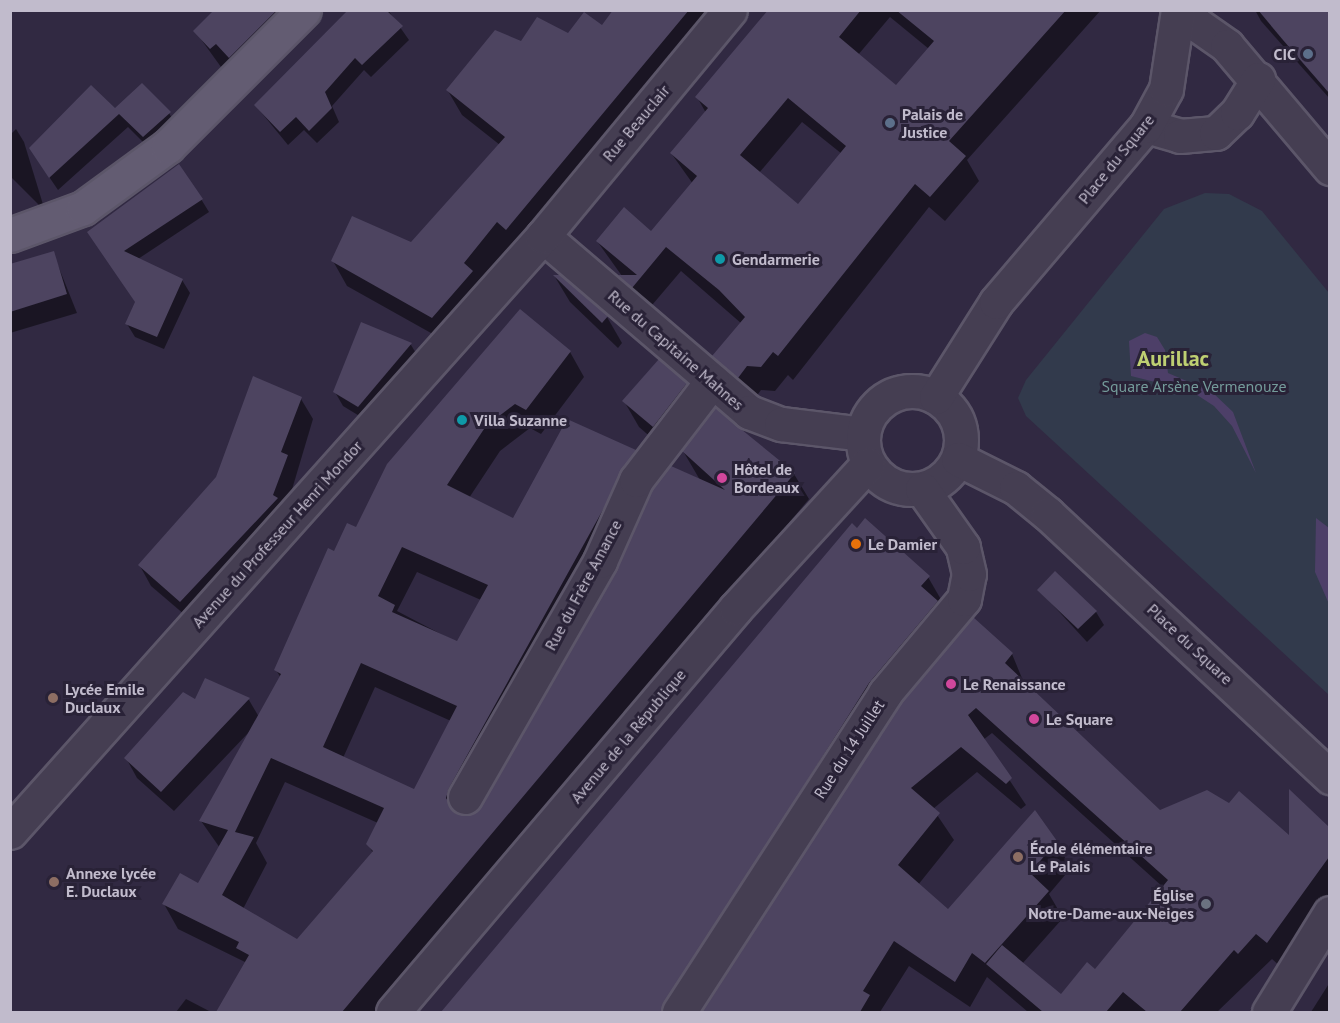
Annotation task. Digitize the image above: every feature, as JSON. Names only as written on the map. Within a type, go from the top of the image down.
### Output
[{"type":"main road","points":[[10,235],[83,208],[168,146],[304,10]]},
{"type":"street","name":"Rue Beauclair","points":[[543,236],[730,10]]},
{"type":"street","name":"Place du Square","points":[[936,397],[996,302],[1146,126],[1166,89],[1178,16],[1204,29],[1258,79],[1329,168]]},
{"type":"street","points":[[1146,126],[1180,136],[1216,133],[1238,113],[1258,79]]},
{"type":"street","name":"Rue du Capitaine Mahnes","points":[[543,236],[749,412],[865,449]]},
{"type":"street","name":"Avenue du Professeur Henri Mondor","points":[[10,832],[543,236]]},
{"type":"street","name":"Rue du Frère Amance","points":[[465,797],[600,561],[636,480],[712,381]]},
{"type":"street","points":[[905,391],[936,397],[957,420],[958,459],[949,473],[922,489],[891,485],[865,449],[876,405],[889,396],[905,391]]},
{"type":"street","name":"Avenue de la République","points":[[393,1012],[736,608],[865,449]]},
{"type":"street","name":"Place du Square","points":[[958,459],[1006,482],[1048,514],[1316,756],[1329,777]]},
{"type":"street","name":"Rue du 14 Juillet","points":[[679,1012],[885,693],[964,599],[969,574],[963,547],[922,489]]},
{"type":"street","points":[[1269,1012],[1329,913]]},
{"type":"green space","name":"Square Arsène Vermenouze","points":[[1205,193],[1229,194],[1262,211],[1329,293],[1329,695],[1026,416],[1018,398],[1026,380],[1164,209]]},
{"type":"shaded area","points":[[1145,333],[1157,337],[1165,350],[1168,373],[1212,392],[1233,412],[1256,473],[1232,426],[1214,406],[1191,391],[1131,376],[1129,341]]},
{"type":"shaded area","points":[[1316,518],[1329,528],[1329,604],[1315,572]]},
{"type":"building","points":[[214,10],[277,10],[229,58],[216,44],[210,49],[193,31]]},
{"type":"building","points":[[348,10],[386,10],[403,26],[362,65],[355,58],[325,92],[332,108],[309,131],[296,117],[280,132],[254,105]]},
{"type":"building","points":[[613,10],[689,10],[506,230],[497,222],[464,263],[473,271],[432,318],[331,261],[352,216],[411,242],[505,137],[446,90],[495,30],[521,41],[537,17],[568,33],[584,12],[602,25]]},
{"type":"building","points":[[768,10],[861,10],[839,37],[896,85],[934,41],[896,10],[1066,10],[949,141],[966,156],[930,197],[915,184],[778,356],[773,352],[761,367],[747,366],[738,378],[712,356],[745,317],[719,290],[666,247],[632,288],[618,275],[637,275],[596,241],[624,207],[651,231],[697,176],[670,153],[708,108],[695,97]],"holes":[[[788,98],[846,146],[798,204],[740,155]]]},
{"type":"building","points":[[1258,10],[1329,10],[1329,93],[1283,40]]},
{"type":"building","points":[[142,83],[171,112],[143,137],[119,114],[49,178],[29,148],[91,85],[115,108]]},
{"type":"building","points":[[179,164],[203,199],[124,251],[183,279],[157,337],[125,324],[135,302],[87,232]]},
{"type":"building","points":[[54,251],[67,294],[10,312],[10,264]]},
{"type":"building","points":[[553,275],[560,275],[608,316],[602,323]]},
{"type":"building","points":[[520,309],[571,351],[526,410],[515,404],[486,426],[447,485],[513,518],[567,419],[636,450],[449,788],[446,798],[455,813],[466,816],[481,806],[616,570],[652,490],[671,466],[725,490],[682,451],[715,408],[795,473],[342,1012],[216,1012],[249,955],[236,948],[239,942],[162,904],[180,873],[198,883],[228,830],[199,821],[281,674],[274,670],[328,548],[334,551],[347,523],[356,527],[387,464]],"holes":[[[402,547],[488,585],[457,641],[392,612],[395,605],[378,596]],[[361,663],[457,706],[414,789],[323,747]],[[271,758],[384,808],[366,844],[373,851],[297,939],[222,895],[254,837],[235,832]]]},
{"type":"building","points":[[361,322],[412,343],[358,407],[333,392]]},
{"type":"building","points":[[659,359],[687,383],[653,427],[622,401]]},
{"type":"building","points":[[253,376],[302,397],[281,452],[288,455],[273,495],[278,498],[180,602],[138,565],[216,477]]},
{"type":"building","points":[[865,518],[930,576],[921,586],[938,601],[869,683],[661,1012],[441,1012],[852,523],[857,528]]},
{"type":"building","points":[[1055,571],[1097,611],[1078,629],[1037,590]]},
{"type":"building","points":[[973,617],[1013,653],[1005,663],[1160,810],[1207,790],[1229,803],[1239,791],[1289,835],[1289,789],[1329,827],[1329,857],[1267,943],[1256,934],[1238,954],[1234,950],[1180,1012],[1147,1012],[1123,992],[1106,1012],[1043,1012],[986,964],[1002,945],[1061,994],[1087,962],[1095,969],[1168,880],[976,708],[968,715],[1012,778],[1006,784],[961,747],[911,788],[940,813],[898,865],[948,909],[1035,810],[1057,841],[1030,873],[1049,891],[985,963],[972,953],[955,982],[894,941],[863,991],[870,995],[860,1012],[701,1012],[900,704]]},
{"type":"building","points":[[205,678],[250,698],[161,792],[124,758],[183,692],[195,699]]},
{"type":"place","name":"CIC","points":[[1308,54]]},
{"type":"place","name":"Palais de Justice","points":[[890,123]]},
{"type":"place","name":"Gendarmerie","points":[[720,259]]},
{"type":"place","name":"Villa Suzanne","points":[[462,420]]},
{"type":"place","name":"Hôtel de Bordeaux","points":[[722,478]]},
{"type":"place","name":"Le Damier","points":[[856,544]]},
{"type":"place","name":"Le Renaissance","points":[[951,684]]},
{"type":"place","name":"Lycée Emile Duclaux","points":[[53,698]]},
{"type":"place","name":"Le Square","points":[[1034,719]]},
{"type":"place","name":"École élémentaire Le Palais","points":[[1018,857]]},
{"type":"place","name":"Annexe lycée E. Duclaux","points":[[54,882]]},
{"type":"place","name":"Église Notre-Dame-aux-Neiges","points":[[1206,904]]},
{"type":"district","name":"Aurillac","points":[[1173,359]]}]
